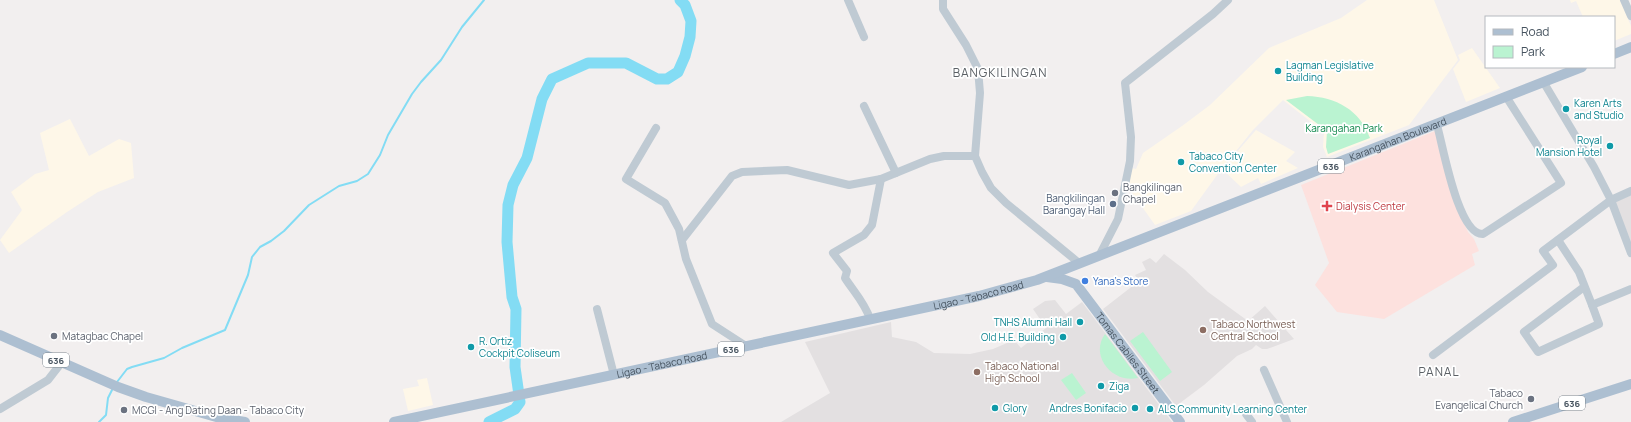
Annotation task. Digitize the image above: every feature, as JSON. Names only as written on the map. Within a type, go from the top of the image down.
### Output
[{"type":"main road","points":[[1615,54],[1631,47]]},
{"type":"main road","name":"Karangahan Boulevard","points":[[1079,263],[1507,98],[1580,68]]},
{"type":"main road","points":[[1076,284],[1075,273],[1079,263]]},
{"type":"main road","name":"Ligao - Tabaco Road","points":[[394,422],[979,296],[1046,277],[1079,263]]},
{"type":"main road","name":"Ligao - Tabaco Road","points":[[1046,277],[1062,279],[1076,284]]},
{"type":"main road","name":"Tomas Cabiles Street","points":[[1076,284],[1180,422]]},
{"type":"main road","name":"636","points":[[0,335],[115,386],[186,409],[245,422]]},
{"type":"main road","name":"636","points":[[1513,422],[1631,384]]},
{"type":"street","points":[[848,0],[864,37]]},
{"type":"street","points":[[943,0],[943,9],[966,45],[978,69],[980,93],[975,156],[991,188],[1006,203],[1079,263]]},
{"type":"street","points":[[1099,256],[1118,219],[1130,161],[1131,137],[1125,83],[1213,14],[1228,0]]},
{"type":"street","points":[[1624,0],[1631,16]]},
{"type":"street","points":[[1544,83],[1594,167],[1611,200],[1631,253]]},
{"type":"street","points":[[1437,124],[1459,208],[1473,231],[1483,234],[1561,183],[1507,98]]},
{"type":"street","points":[[864,106],[896,173]]},
{"type":"street","points":[[656,128],[626,179],[665,203],[679,229],[686,258],[712,324],[746,346]]},
{"type":"street","points":[[682,240],[732,176],[742,172],[787,170],[849,185],[881,179],[930,159],[944,156],[975,156]]},
{"type":"street","points":[[870,319],[861,299],[845,278],[847,271],[833,253],[864,235],[872,225],[881,179]]},
{"type":"street","points":[[1433,355],[1553,265],[1542,251],[1611,200],[1631,191]]},
{"type":"street","points":[[1558,240],[1579,272],[1599,324],[1538,352],[1524,332],[1584,287]]},
{"type":"street","points":[[1592,305],[1631,289]]},
{"type":"street","points":[[597,309],[614,375]]},
{"type":"street","points":[[0,409],[48,380],[62,362]]},
{"type":"street","points":[[1264,370],[1287,422]]},
{"type":"street","points":[[1246,414],[1252,422]]},
{"type":"shaded area","points":[[1367,0],[1434,0],[1458,60],[1409,125],[1327,157],[1323,147],[1324,132],[1283,100],[1253,130],[1220,171],[1191,211],[1155,225],[1128,187],[1131,168],[1136,169],[1143,153],[1210,105],[1269,48],[1341,18]]},
{"type":"shaded area","points":[[1570,0],[1620,0],[1631,26],[1631,34],[1615,41],[1615,16],[1583,16],[1576,1],[1571,3]]},
{"type":"shaded area","points":[[1472,48],[1500,88],[1466,102],[1453,69],[1460,60],[1458,55]]},
{"type":"shaded area","points":[[70,119],[89,156],[119,139],[131,143],[134,178],[98,192],[9,253],[0,240],[22,210],[11,192],[35,174],[49,170],[40,133]]},
{"type":"shaded area","points":[[1256,130],[1295,152],[1286,161],[1298,168],[1261,184],[1258,178],[1241,187],[1222,169]]},
{"type":"shaded area","points":[[1435,131],[1457,209],[1479,251],[1472,254],[1475,265],[1384,319],[1337,312],[1315,285],[1329,263],[1301,185]]},
{"type":"shaded area","points":[[1631,195],[1631,242],[1615,202]]},
{"type":"shaded area","name":"Tabaco Northwest Central School","points":[[1164,254],[1185,270],[1208,292],[1248,321],[1265,306],[1294,339],[1267,349],[1262,349],[1256,345],[1252,349],[1237,356],[1204,385],[1176,406],[1103,309],[1139,281],[1135,275],[1146,270],[1142,262],[1150,258],[1156,263]]},
{"type":"shaded area","name":"Tabaco National High School","points":[[1055,300],[1066,314],[1082,302],[1172,422],[781,422],[830,393],[805,342],[891,322],[892,337],[916,342],[934,353],[970,354],[993,349],[1014,340],[1021,348],[1046,328],[1033,309],[1045,301]]},
{"type":"shaded area","points":[[427,378],[433,405],[408,411],[403,389],[419,386],[417,380]]},
{"type":"green space","name":"Karangahan Park","points":[[1307,96],[1328,99],[1346,107],[1360,120],[1366,128],[1370,138],[1328,154],[1326,147],[1327,131],[1286,100]]},
{"type":"green space","points":[[1143,332],[1172,372],[1160,381],[1130,341]]},
{"type":"green space","points":[[1105,334],[1138,378],[1129,379],[1120,377],[1112,373],[1106,366],[1100,351],[1101,342]]},
{"type":"green space","points":[[1072,373],[1086,393],[1076,400],[1061,380]]},
{"type":"waterway","points":[[117,382],[127,369],[164,358],[182,348],[225,330],[248,275],[252,257],[260,247],[284,231],[309,205],[339,186],[357,181],[368,174],[380,155],[388,135],[412,94],[441,60],[462,27],[484,0]]},
{"type":"waterway","points":[[489,422],[515,409],[520,402],[515,367],[516,309],[512,297],[507,242],[508,205],[513,185],[527,158],[542,99],[552,79],[588,63],[626,63],[657,79],[667,79],[678,72],[685,56],[690,37],[691,21],[685,5],[680,0]]},
{"type":"waterway","points":[[99,422],[106,415],[108,398],[113,388]]},
{"type":"place","name":"Lagman Legislative Building","points":[[1278,71]]},
{"type":"place","name":"Karen Arts and Studio","points":[[1566,109]]},
{"type":"place","name":"Royal Mansion Hotel","points":[[1610,146]]},
{"type":"place","name":"Tabaco City Convention Center","points":[[1181,162]]},
{"type":"place","name":"Bangkilingan Chapel","points":[[1115,193]]},
{"type":"place","name":"Bangkilingan Barangay Hall","points":[[1113,204]]},
{"type":"place","name":"Dialysis Center","points":[[1327,206]]},
{"type":"place","name":"Yana's Store","points":[[1085,281]]},
{"type":"place","name":"TNHS Alumni Hall","points":[[1080,322]]},
{"type":"place","name":"Tabaco Northwest Central School","points":[[1203,330]]},
{"type":"place","name":"Matagbac Chapel","points":[[54,336]]},
{"type":"place","name":"Old H.E. Building","points":[[1063,337]]},
{"type":"place","name":"R. Ortiz Cockpit Coliseum","points":[[471,347]]},
{"type":"place","name":"Tabaco National High School","points":[[977,372]]},
{"type":"place","name":"Ziga","points":[[1101,386]]},
{"type":"place","name":"Tabaco Evangelical Church","points":[[1531,399]]},
{"type":"place","name":"Glory","points":[[995,408]]},
{"type":"place","name":"Andres Bonifacio","points":[[1135,408]]},
{"type":"place","name":"ALS Community Learning Center","points":[[1150,409]]},
{"type":"place","name":"MCGI - Ang Dating Daan - Tabaco City","points":[[124,410]]},
{"type":"district","name":"BANGKILINGAN","points":[[1000,72]]},
{"type":"district","name":"PANAL","points":[[1439,371]]}]
